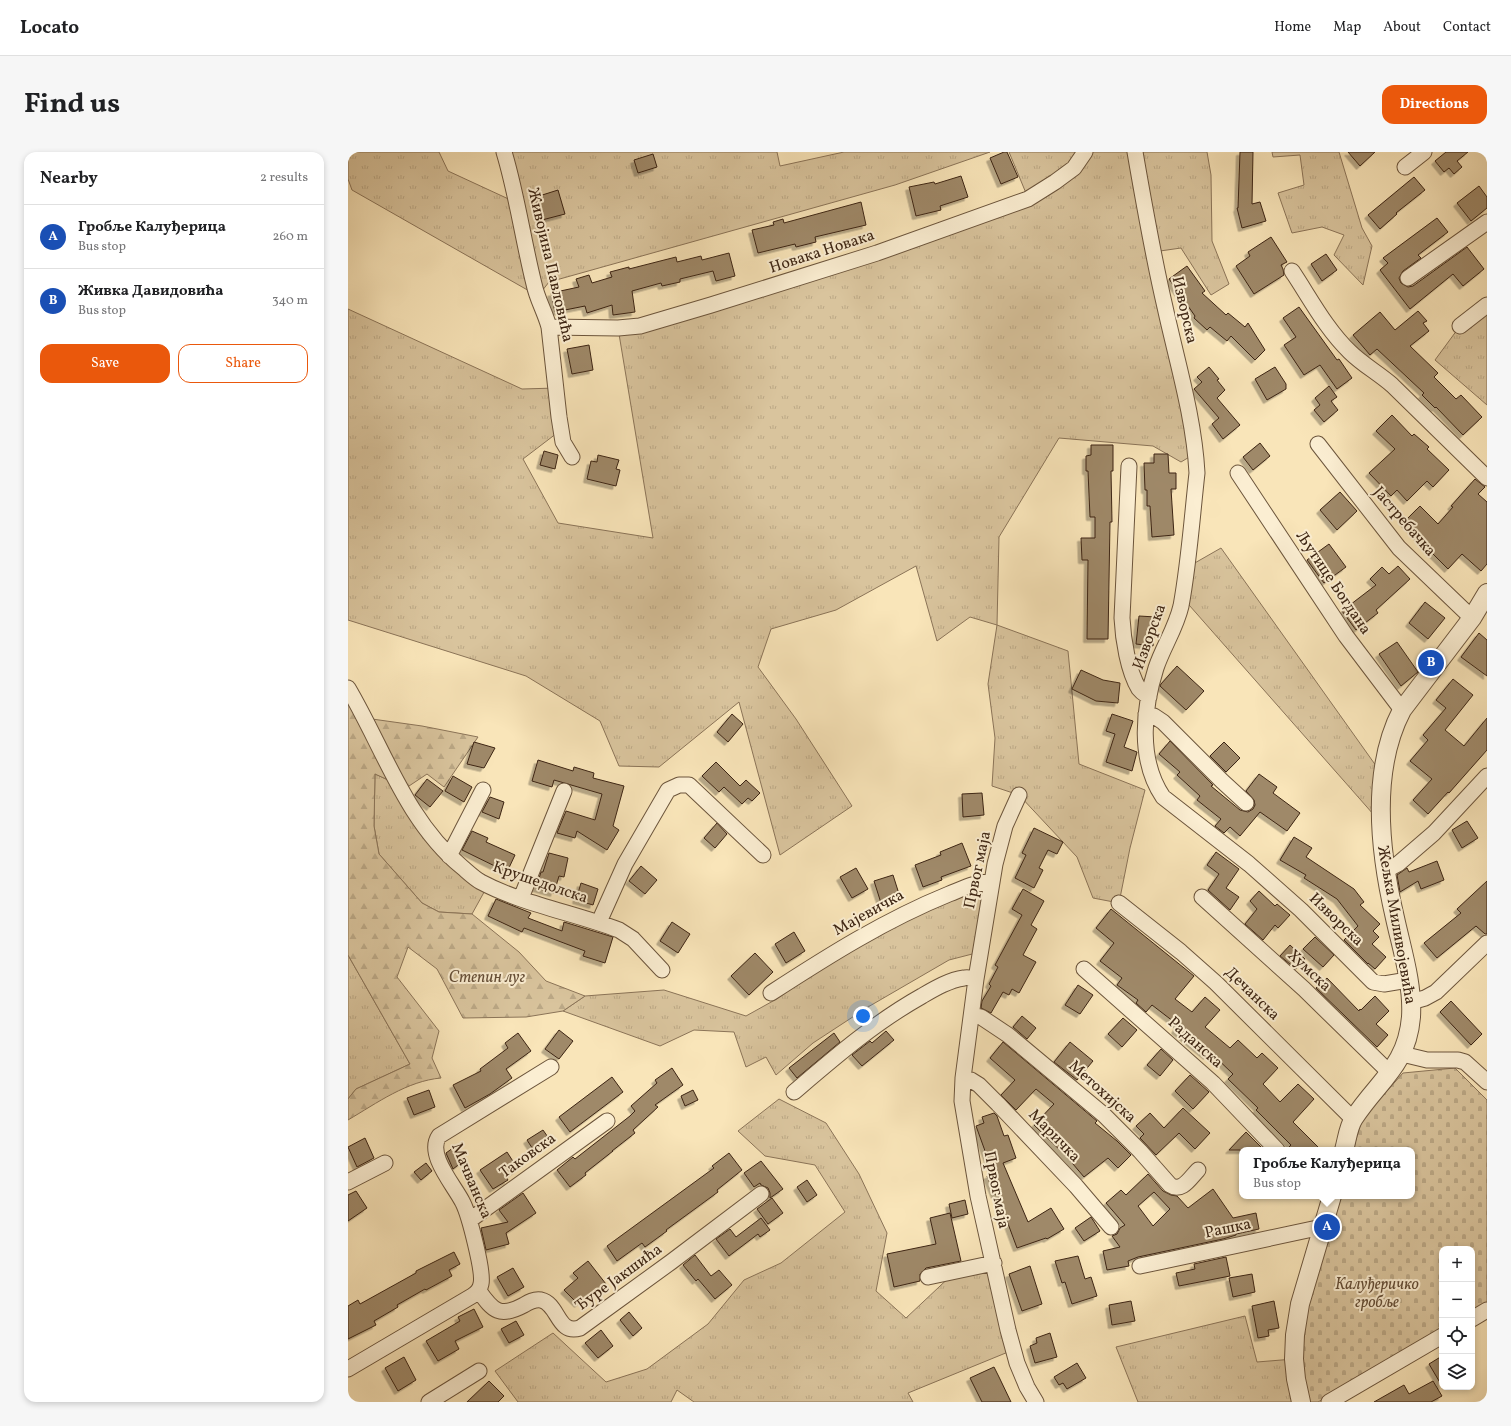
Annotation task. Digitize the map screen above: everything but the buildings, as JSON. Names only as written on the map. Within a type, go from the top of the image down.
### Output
[{"type":"street","name":"Живојина Павловића","points":[[504,152],[534,286],[546,314],[549,327],[559,417],[564,442],[572,457]]},
{"type":"street","name":"Новака Новака","points":[[549,327],[618,328],[640,326],[877,253],[1028,199],[1074,168],[1085,152]]},
{"type":"street","name":"Изворска","points":[[1136,152],[1153,252],[1189,412],[1196,453],[1197,473],[1180,607],[1174,629],[1157,667],[1146,714],[1146,742],[1150,771],[1155,786],[1163,797],[1249,864],[1301,910],[1373,982],[1384,984],[1408,980]]},
{"type":"street","points":[[1405,167],[1424,152]]},
{"type":"street","points":[[1408,278],[1487,222]]},
{"type":"street","points":[[1292,271],[1323,319],[1342,344],[1359,360],[1392,385],[1487,478]]},
{"type":"street","points":[[1460,326],[1487,305]]},
{"type":"street","name":"Јастребачка","points":[[1318,444],[1399,548],[1472,618]]},
{"type":"street","points":[[1128,466],[1122,618],[1123,638],[1136,683],[1140,690],[1149,697]]},
{"type":"street","name":"Љутице Богдана","points":[[1238,473],[1346,636],[1402,710]]},
{"type":"street","name":"Жељка Миливојевића","points":[[1345,1147],[1353,1119],[1390,1073],[1402,1054],[1409,1032],[1411,1002],[1408,980],[1385,871],[1381,843],[1384,771],[1389,743],[1394,726],[1402,710],[1472,618],[1487,593]]},
{"type":"street","name":"Крушедолска","points":[[348,688],[365,718],[407,802],[449,856],[479,881],[522,898],[600,922],[619,930],[633,938],[662,970]]},
{"type":"street","points":[[1146,714],[1154,716],[1163,722],[1222,781],[1246,802]]},
{"type":"street","points":[[1385,871],[1398,864],[1434,833],[1487,776]]},
{"type":"street","points":[[600,922],[625,864],[668,790],[679,785],[689,785],[763,855]]},
{"type":"street","points":[[449,856],[483,790]]},
{"type":"street","points":[[522,898],[564,791]]},
{"type":"street","name":"Првог маја","points":[[1019,795],[1000,844],[992,882],[976,978],[963,1078],[962,1101],[978,1196],[1015,1357],[1036,1402]]},
{"type":"street","name":"Мајевичка","points":[[771,993],[827,957],[895,918],[922,905],[961,890],[985,882],[992,882]]},
{"type":"street","name":"Хумска","points":[[1202,897],[1304,989],[1390,1073]]},
{"type":"street","name":"Дечанска","points":[[1119,903],[1181,952],[1216,983],[1353,1119]]},
{"type":"street","points":[[1411,1002],[1436,992],[1487,943]]},
{"type":"street","name":"Раданска","points":[[1084,969],[1213,1083],[1274,1147]]},
{"type":"street","points":[[794,1092],[847,1046],[904,1006],[952,981],[965,977],[976,978]]},
{"type":"street","name":"Метохијска","points":[[972,1015],[981,1017],[1008,1035],[1104,1115],[1140,1151],[1170,1185],[1176,1188],[1181,1187],[1198,1170]]},
{"type":"street","points":[[1402,1054],[1427,1060],[1458,1060],[1465,1062],[1487,1082]]},
{"type":"street","name":"Мачванска","points":[[479,1291],[481,1284],[481,1273],[470,1220],[464,1203],[442,1167],[435,1149],[436,1141],[439,1136],[551,1068]]},
{"type":"street","name":"Маричка","points":[[963,1078],[971,1080],[979,1085],[998,1104],[1076,1186],[1111,1227]]},
{"type":"street","name":"Таковска","points":[[470,1220],[607,1121]]},
{"type":"street","points":[[348,1182],[385,1163]]},
{"type":"street","name":"Ђуре Јакшића","points":[[479,1291],[491,1307],[502,1312],[513,1311],[532,1300],[544,1301],[553,1309],[563,1325],[574,1330],[580,1328],[672,1262],[761,1194]]},
{"type":"street","points":[[1301,1402],[1296,1379],[1294,1359],[1295,1335],[1300,1304],[1331,1199]]},
{"type":"street","name":"Рашка","points":[[1140,1266],[1322,1227]]},
{"type":"street","points":[[928,1277],[994,1263]]},
{"type":"street","points":[[348,1369],[479,1291]]},
{"type":"street","points":[[1474,1318],[1487,1310]]},
{"type":"street","points":[[1329,1402],[1439,1338]]},
{"type":"street","points":[[429,1402],[479,1371]]},
{"type":"green space","points":[[348,152],[439,152],[448,171],[515,202],[502,152],[777,152],[780,166],[844,152],[990,152],[895,185],[549,282],[538,296],[352,190],[348,179]]},
{"type":"green space","points":[[1009,152],[1207,152],[1211,175],[1212,241],[1229,284],[1211,295],[1181,248],[1153,252],[1196,453],[1181,462],[1153,446],[1059,438],[999,537],[997,625],[970,617],[937,641],[916,566],[836,610],[771,629],[758,667],[796,719],[852,806],[780,855],[739,702],[659,767],[619,766],[600,721],[526,676],[348,620],[348,309],[522,389],[556,388],[561,430],[523,459],[558,523],[653,538],[618,328],[1028,198]]},
{"type":"green space","points":[[1272,152],[1339,152],[1362,228],[1372,246],[1363,285],[1334,255],[1344,235],[1322,227],[1292,233],[1278,193],[1304,185],[1300,155],[1273,157]]},
{"type":"green space","points":[[1487,305],[1487,405],[1435,360],[1460,326]]},
{"type":"green space","points":[[1221,548],[1384,777],[1381,823],[1182,597],[1186,568]]},
{"type":"green space","points":[[997,625],[1068,651],[1079,764],[1145,790],[1130,848],[1119,903],[1093,898],[1077,857],[1019,795],[992,786],[995,738],[988,684]]},
{"type":"green space","name":"Степин луг","points":[[348,688],[365,718],[422,726],[478,737],[444,787],[427,774],[406,788],[375,774],[374,826],[379,854],[422,903],[439,912],[472,914],[519,952],[546,981],[585,996],[563,1011],[526,1017],[463,1018],[437,969],[408,947],[397,977],[439,1031],[432,1058],[441,1078],[416,1083],[404,1088],[348,1120],[348,1099],[356,1089],[410,1064],[348,955]]},
{"type":"green space","points":[[375,774],[397,784],[407,802],[488,885],[472,914],[439,912],[422,903],[379,854],[374,826]]},
{"type":"green space","points":[[992,882],[980,952],[949,960],[868,1007],[813,1043],[776,1075],[766,1057],[746,1067],[734,1032],[694,1030],[660,1046],[563,1011],[585,996],[664,990],[746,1016],[773,1001],[895,918]]},
{"type":"green space","points":[[348,955],[410,1064],[356,1089],[348,1099]]},
{"type":"green space","name":"Калуђеричко гробље","points":[[1455,1068],[1487,1100],[1487,1309],[1475,1316],[1475,1246],[1439,1246],[1439,1336],[1318,1402],[1309,1402],[1299,1365],[1304,1312],[1338,1199],[1415,1199],[1415,1147],[1354,1147],[1362,1119],[1403,1073]]},
{"type":"green space","points":[[779,1099],[826,1123],[859,1174],[887,1233],[876,1291],[906,1318],[956,1271],[994,1263],[1013,1350],[908,1393],[913,1402],[694,1402],[677,1390],[671,1402],[518,1402],[495,1371],[553,1333],[606,1382],[647,1369],[708,1324],[744,1280],[781,1263],[845,1212],[815,1165],[765,1156],[738,1131]]},
{"type":"green space","points":[[1245,1316],[1257,1362],[1294,1359],[1301,1402],[1138,1402],[1116,1347]]},
{"type":"place","name":"Живка Давидовића","points":[[1431,663]]},
{"type":"place","name":"Гробље Калуђерица","points":[[1327,1227]]}]
